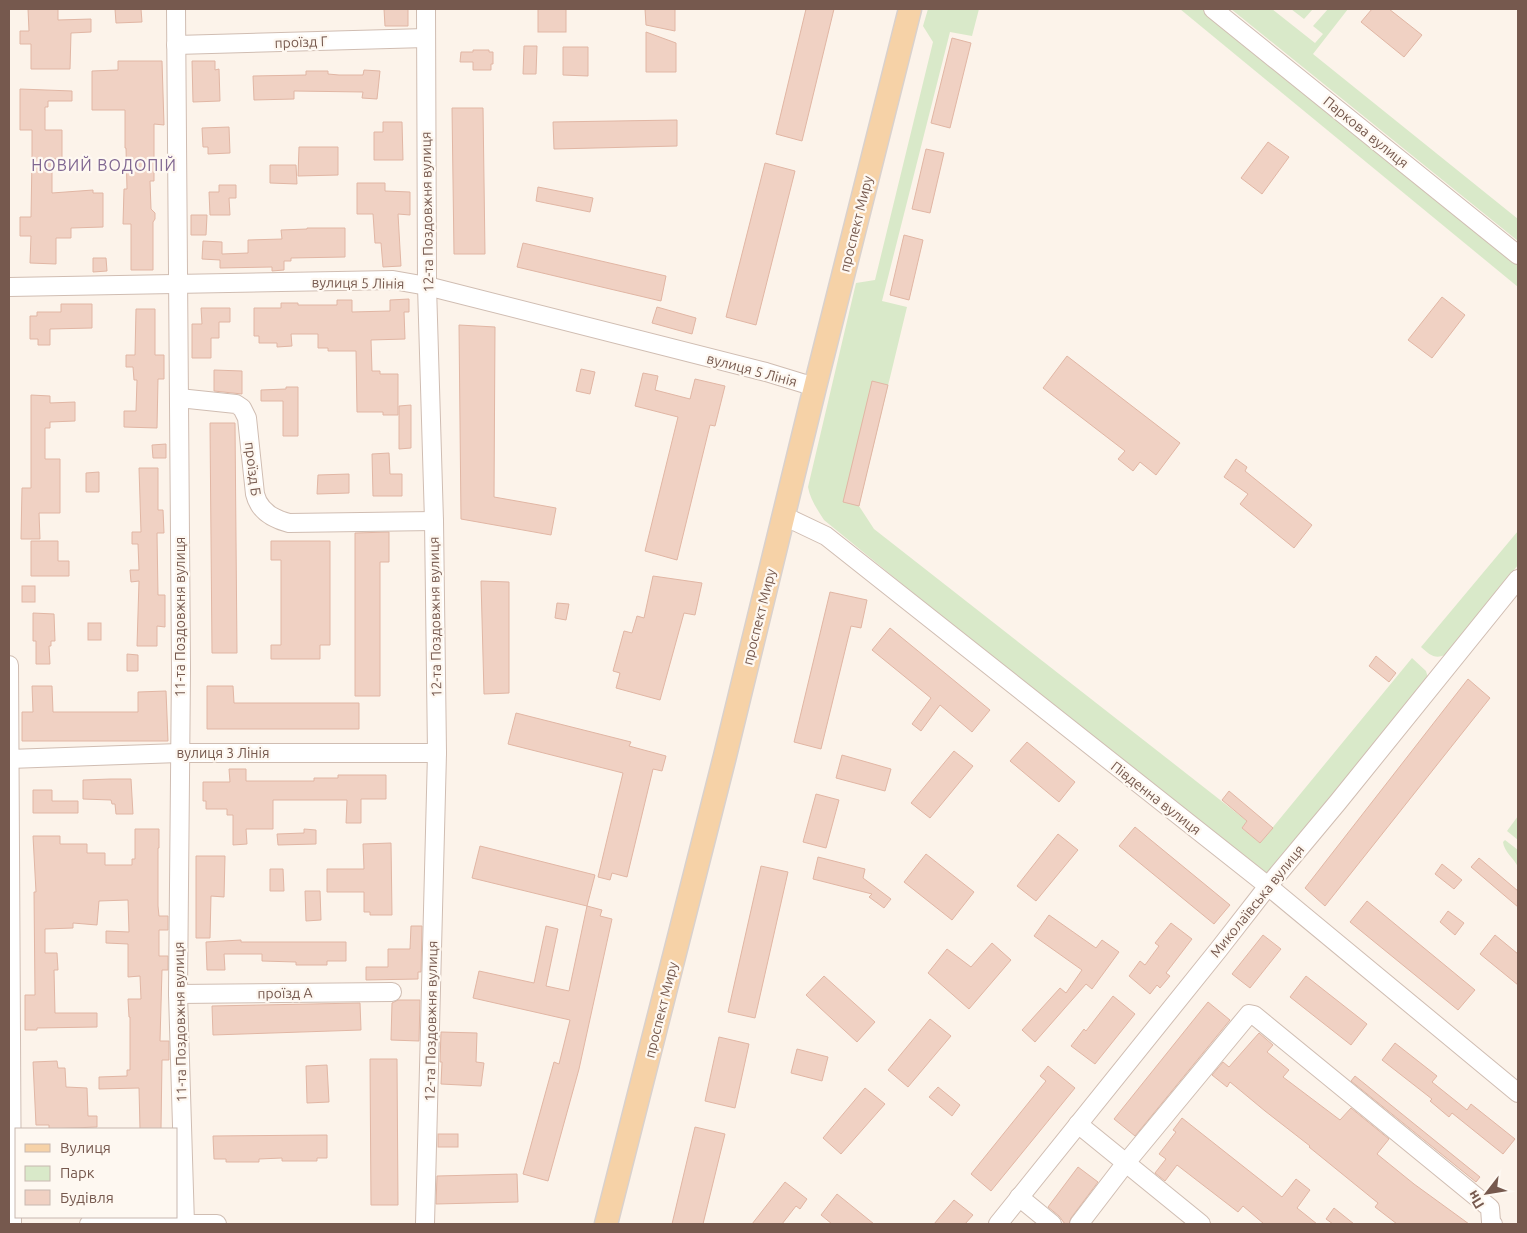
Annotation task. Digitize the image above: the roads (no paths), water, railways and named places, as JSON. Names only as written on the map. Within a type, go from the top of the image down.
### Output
[{"type":"main road","name":"проспект Миру","points":[[606,1224],[668,985],[910,9]]},
{"type":"street","name":"11-та Поздовжня вулиця","points":[[176,9],[181,659],[178,994],[185,1224]]},
{"type":"street","name":"12-та Поздовжня вулиця","points":[[425,1224],[437,753],[434,521],[427,286],[426,9]]},
{"type":"street","name":"Паркова вулиця","points":[[1213,9],[1518,254]]},
{"type":"street","name":"проїзд Г","points":[[176,45],[426,38]]},
{"type":"street","name":"вулиця 5 Лінія","points":[[9,287],[393,280],[427,286],[766,372],[815,387]]},
{"type":"street","name":"проїзд Б","points":[[179,398],[236,404],[242,408],[247,418],[257,503],[275,520],[289,523],[434,521]]},
{"type":"street","name":"Південна вулиця","points":[[784,516],[826,536],[1268,886],[1518,1093]]},
{"type":"street","name":"Миколаївська вулиця","points":[[998,1224],[1268,886],[1518,579]]},
{"type":"street","points":[[9,665],[12,1224]]},
{"type":"street","name":"вулиця 3 Лінія","points":[[9,759],[179,753],[437,753]]},
{"type":"street","name":"проїзд А","points":[[178,994],[392,992]]},
{"type":"street","points":[[1078,1224],[1249,1014],[1254,1015],[1490,1208],[1491,1222],[1493,1224]]},
{"type":"street","points":[[1078,1124],[1201,1224]]},
{"type":"street","points":[[1018,1197],[1052,1224]]},
{"type":"street","points":[[89,1224],[217,1224]]},
{"type":"district","name":"НОВИЙ ВОДОПІЙ","points":[[104,165]]}]
